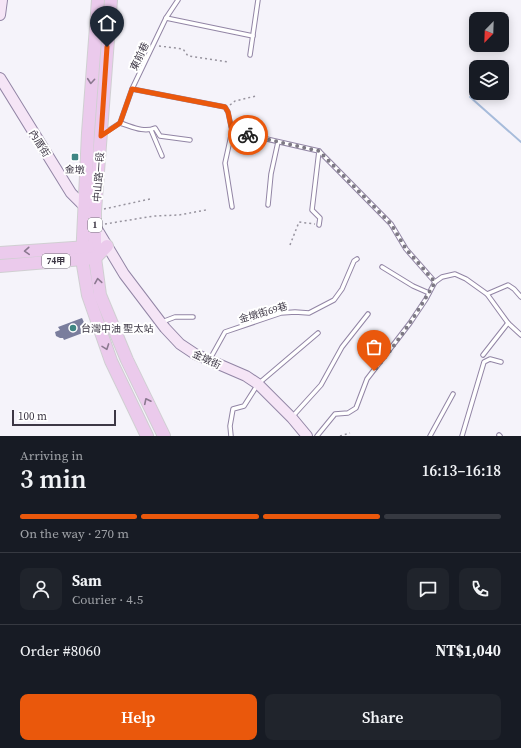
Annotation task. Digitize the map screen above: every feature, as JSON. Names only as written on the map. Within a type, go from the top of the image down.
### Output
[{"type":"main road","name":"中山路一段","points":[[98,0],[90,92],[82,259],[88,295],[111,360],[147,436]]},
{"type":"main road","name":"中山路一段","points":[[111,0],[95,211],[95,252],[100,296],[127,360],[164,436]]},
{"type":"main road","name":"74甲","points":[[0,253],[82,246],[95,252]]},
{"type":"main road","points":[[95,252],[107,246]]},
{"type":"main road","name":"74甲","points":[[0,266],[82,259],[95,252]]},
{"type":"street","points":[[0,15],[2,0]]},
{"type":"street","name":"內厝街","points":[[0,78],[71,193],[84,206]]},
{"type":"street","name":"金墩街","points":[[84,206],[124,274],[180,344],[195,354],[246,376],[258,384],[308,436]]},
{"type":"lane","name":"東前巷","points":[[120,123],[132,89],[166,18],[178,0]]},
{"type":"lane","points":[[250,55],[258,0]]},
{"type":"lane","points":[[166,18],[253,36]]},
{"type":"lane","points":[[132,89],[225,107],[232,131],[226,163],[232,207]]},
{"type":"lane","points":[[101,136],[120,123],[143,130],[151,130],[155,128],[160,136],[190,140]]},
{"type":"lane","points":[[151,130],[162,156]]},
{"type":"lane","points":[[232,131],[319,151],[391,224],[406,249],[435,282]]},
{"type":"lane","points":[[268,205],[271,174],[278,142]]},
{"type":"lane","points":[[319,151],[312,210],[320,218],[319,225]]},
{"type":"lane","name":"金墩街69巷","points":[[210,360],[225,332],[281,313],[308,313],[334,300],[342,289],[354,261],[357,258]]},
{"type":"lane","points":[[382,267],[413,286],[429,293]]},
{"type":"lane","points":[[317,436],[335,414],[348,413],[356,408],[367,380],[410,323],[435,282],[442,278],[454,274],[466,279],[487,294],[508,323],[521,335]]},
{"type":"lane","points":[[487,294],[508,285],[521,297]]},
{"type":"lane","points":[[292,418],[321,386],[342,347],[368,314]]},
{"type":"lane","points":[[161,322],[175,318],[193,317]]},
{"type":"lane","points":[[483,355],[508,323]]},
{"type":"lane","points":[[231,436],[230,426],[233,409],[244,406],[258,384],[318,333]]},
{"type":"lane","points":[[462,436],[484,362],[490,359],[501,362]]},
{"type":"lane","points":[[430,436],[453,394]]},
{"type":"path","points":[[153,45],[183,49],[188,56],[229,62]]},
{"type":"path","points":[[226,109],[235,101],[256,96]]},
{"type":"path","points":[[95,211],[150,199]]},
{"type":"path","points":[[95,225],[154,216],[180,215],[206,210]]},
{"type":"path","points":[[290,245],[298,222],[319,225]]},
{"type":"path","points":[[340,436],[350,433]]},
{"type":"building","name":"台灣中油 聖太站","points":[[82,318],[88,331],[64,340],[63,338],[56,336],[55,332],[60,330],[58,327]]},
{"type":"waterway","points":[[473,100],[521,142]]},
{"type":"way so far","points":[[248,135],[278,142],[290,143],[319,151],[391,224],[406,249],[435,282],[410,323],[374,371]]},
{"type":"place","name":"金墩","points":[[75,157]]},
{"type":"place","name":"台灣中油 聖太站","points":[[73,328]]},
{"type":"route","points":[[107,47],[101,136],[120,123],[132,89],[225,107],[228,112],[232,131],[248,135]]}]
